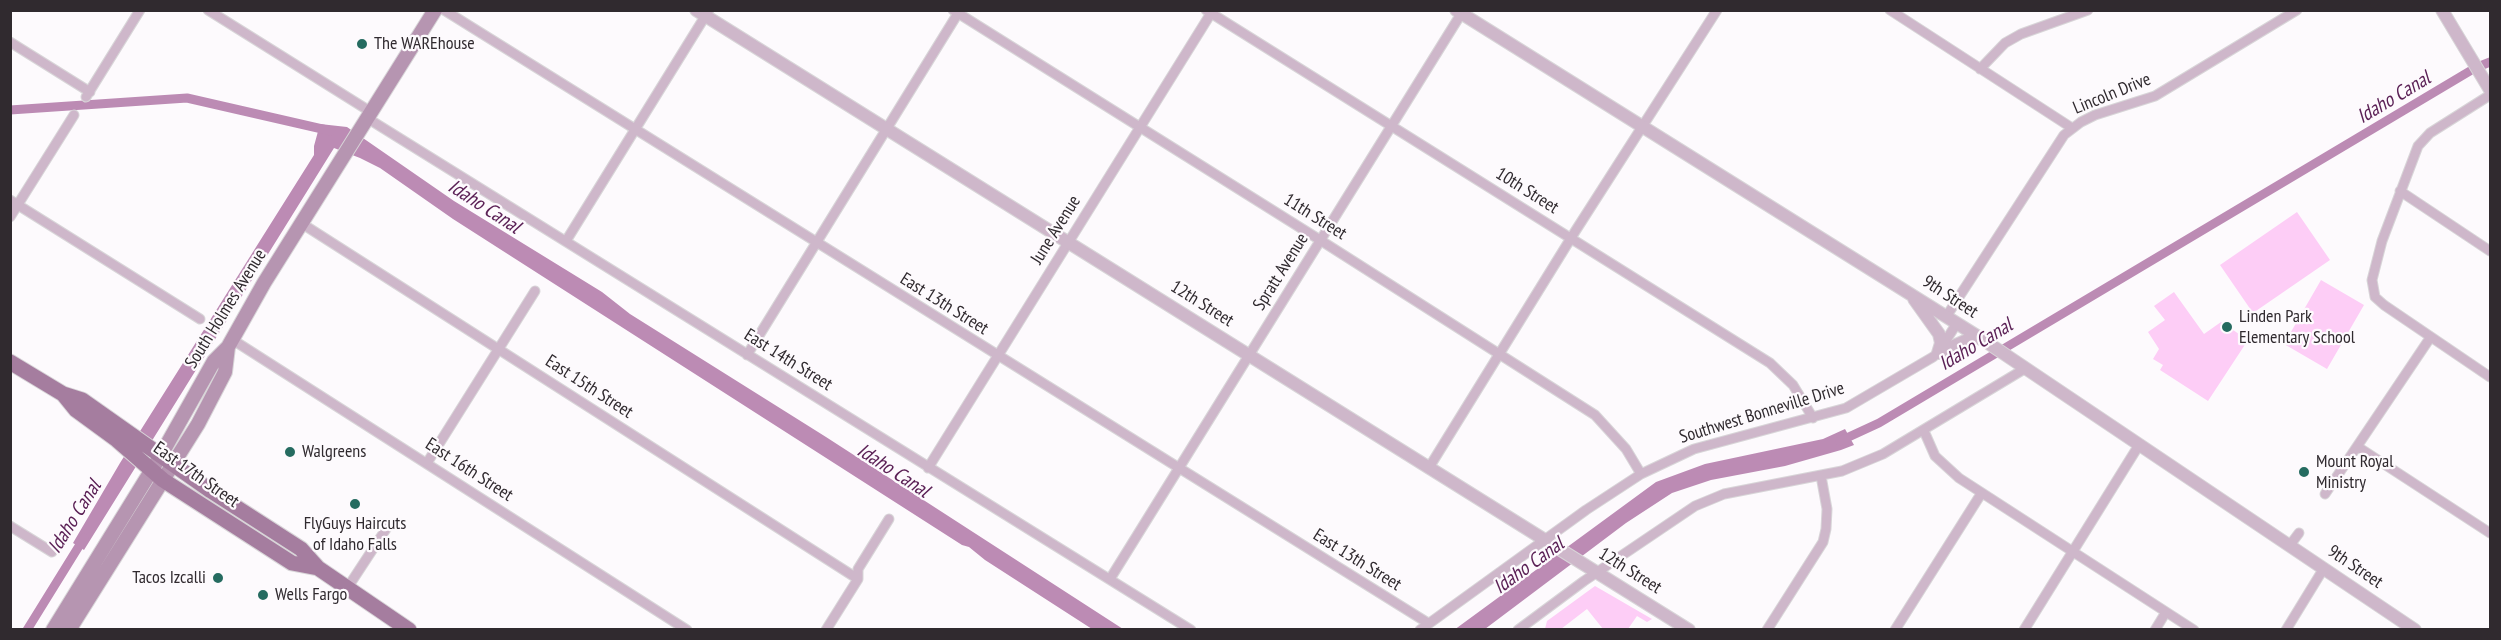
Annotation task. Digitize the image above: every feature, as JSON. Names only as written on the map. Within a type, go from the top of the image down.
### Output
[{"type":"main road","name":"South Holmes Avenue","points":[[167,460],[218,387],[226,367],[231,343],[264,283],[435,10]]},
{"type":"main road","name":"East 17th Street","points":[[10,362],[63,394],[76,410],[129,441],[148,445],[301,549],[318,568],[409,630]]},
{"type":"main road","name":"East 17th Street","points":[[129,441],[152,471],[292,563],[318,568]]},
{"type":"main road","points":[[53,630],[152,471],[167,460]]},
{"type":"main road","points":[[69,630],[152,471]]},
{"type":"street","points":[[10,42],[88,94],[140,10]]},
{"type":"street","name":"East 14th Street","points":[[208,10],[566,242],[1191,630]]},
{"type":"street","name":"East 13th Street","points":[[444,10],[1179,468],[1424,626]]},
{"type":"street","points":[[1430,466],[1571,238],[1717,10]]},
{"type":"street","points":[[1890,10],[2072,128]]},
{"type":"street","points":[[1980,69],[2005,43],[2021,34],[2088,10]]},
{"type":"street","name":"Lincoln Drive","points":[[1952,320],[2058,142],[2072,128],[2095,115],[2155,96],[2297,10]]},
{"type":"street","points":[[2442,10],[2488,84]]},
{"type":"street","points":[[566,242],[703,12]]},
{"type":"street","name":"12th Street","points":[[703,12],[1689,630]]},
{"type":"street","points":[[747,355],[888,130],[957,12]]},
{"type":"street","name":"11th Street","points":[[957,12],[1595,415],[1626,449],[1641,474]]},
{"type":"street","name":"June Avenue","points":[[928,468],[1210,12]]},
{"type":"street","name":"10th Street","points":[[1210,12],[1770,363],[1793,384],[1813,418]]},
{"type":"street","name":"9th Street","points":[[1459,12],[1982,339],[2415,630]]},
{"type":"street","name":"Spratt Avenue","points":[[1110,579],[1393,126],[1459,12]]},
{"type":"street","points":[[2490,95],[2423,139],[2400,191],[2374,269],[2372,290],[2374,297],[2384,305],[2490,377]]},
{"type":"street","points":[[10,217],[14,202],[75,115]]},
{"type":"street","points":[[2400,191],[2490,251]]},
{"type":"street","points":[[14,202],[200,319]]},
{"type":"street","name":"East 15th Street","points":[[301,223],[858,579]]},
{"type":"street","points":[[426,463],[535,291]]},
{"type":"street","points":[[1909,292],[1939,334],[1941,343],[1938,353]]},
{"type":"street","name":"Southwest Bonneville Drive","points":[[1424,626],[1641,474],[1694,449],[1845,408],[1938,353],[1952,320]]},
{"type":"street","points":[[1938,353],[1974,337],[1982,339]]},
{"type":"street","points":[[2325,494],[2430,338]]},
{"type":"street","name":"East 16th Street","points":[[231,343],[426,463],[687,630]]},
{"type":"street","points":[[1525,628],[1668,522],[1708,500],[1771,484],[1821,477],[1883,454],[2026,368]]},
{"type":"street","points":[[1924,431],[1935,456],[1959,478],[2194,630]]},
{"type":"street","points":[[2024,630],[2139,445]]},
{"type":"street","points":[[2358,447],[2490,533]]},
{"type":"street","points":[[1767,630],[1823,542],[1827,509],[1821,477]]},
{"type":"street","points":[[1895,630],[1981,494]]},
{"type":"street","points":[[826,630],[858,579],[858,569],[890,519]]},
{"type":"street","points":[[10,526],[52,552]]},
{"type":"street","points":[[348,587],[388,526]]},
{"type":"street","points":[[2290,545],[2299,533]]},
{"type":"street","points":[[2286,630],[2324,568]]},
{"type":"street","points":[[2154,630],[2166,612]]},
{"type":"shaded area","name":"Idaho Canal","points":[[320,124],[347,127],[454,201],[602,292],[630,314],[826,437],[1123,629],[1092,629],[985,560],[969,547],[962,545],[453,219],[380,168],[334,148],[84,550],[73,543],[120,463],[314,155]]},
{"type":"shaded area","points":[[2297,212],[2330,260],[2253,313],[2220,265]]},
{"type":"shaded area","points":[[2321,280],[2364,305],[2327,369],[2284,344]]},
{"type":"shaded area","points":[[2174,292],[2204,334],[2221,322],[2248,340],[2208,401],[2160,370],[2163,365],[2153,359],[2159,349],[2148,332],[2165,320],[2154,306]]},
{"type":"shaded area","name":"Idaho Canal","points":[[1845,429],[1854,445],[1785,466],[1711,480],[1672,493],[1626,523],[1485,629],[1454,630],[1656,482],[1705,464],[1823,439]]},
{"type":"shaded area","points":[[1595,586],[1652,619],[1647,622],[1637,616],[1628,629],[1603,629],[1587,609],[1561,629],[1545,629],[1547,621]]},
{"type":"waterway","name":"Idaho Canal","points":[[1840,441],[1879,423],[2475,68],[2490,62]]},
{"type":"waterway","points":[[10,110],[187,98],[331,131]]},
{"type":"waterway","name":"Idaho Canal","points":[[27,630],[84,538]]},
{"type":"place","name":"The WAREhouse","points":[[362,44]]},
{"type":"place","name":"Linden Park Elementary School","points":[[2227,327]]},
{"type":"place","name":"Walgreens","points":[[290,452]]},
{"type":"place","name":"Mount Royal Ministry","points":[[2304,472]]},
{"type":"place","name":"FlyGuys Haircuts of Idaho Falls","points":[[355,504]]},
{"type":"place","name":"Tacos Izcalli","points":[[218,578]]},
{"type":"place","name":"Wells Fargo","points":[[263,595]]}]
